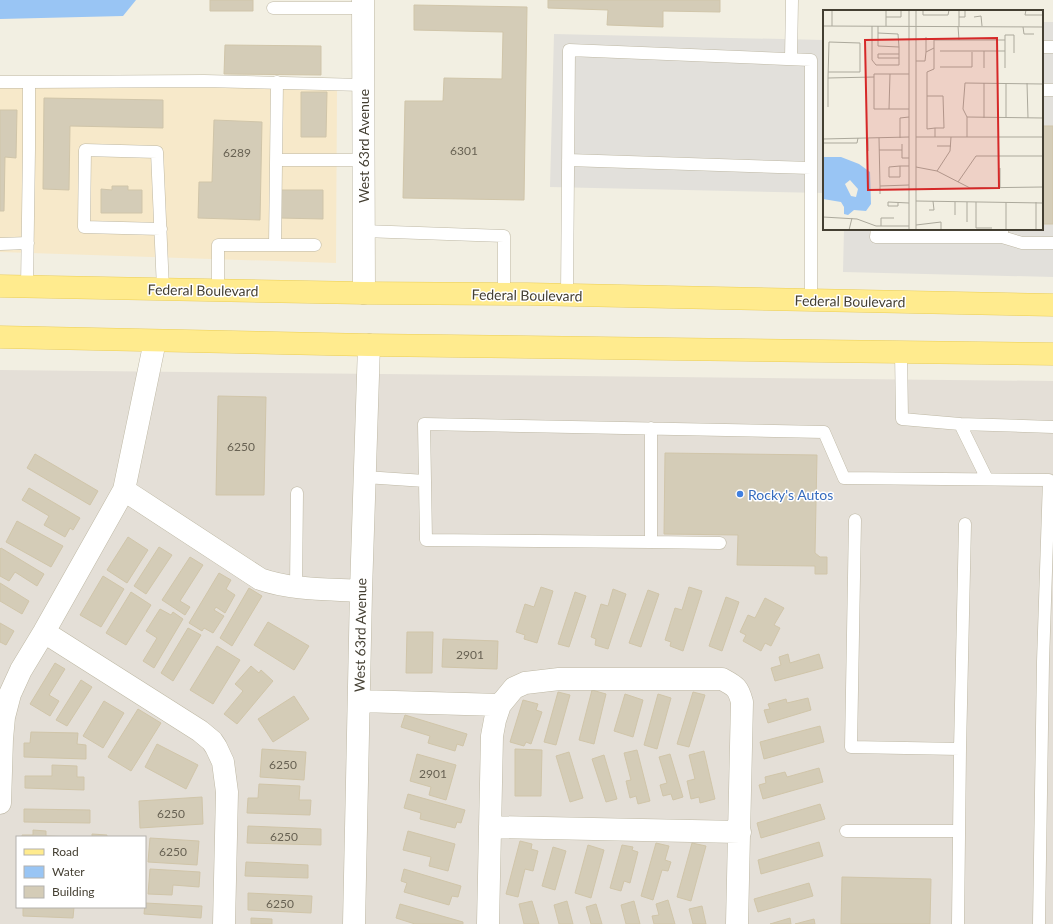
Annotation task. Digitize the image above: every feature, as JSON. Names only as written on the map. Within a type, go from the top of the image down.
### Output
[{"type":"main road","name":"Federal Boulevard","points":[[0,286],[364,293],[567,295],[1053,306]]},
{"type":"main road","points":[[0,337],[369,345],[1053,354]]},
{"type":"street","name":"West 63rd Avenue","points":[[363,4],[364,293]]},
{"type":"street","points":[[0,803],[4,717],[10,694],[21,670],[124,490],[155,341]]},
{"type":"street","name":"West 63rd Avenue","points":[[354,924],[361,591],[369,345]]},
{"type":"street","points":[[124,490],[260,579],[271,583],[296,587],[361,591]]},
{"type":"street","points":[[44,632],[200,731],[212,741],[216,747],[223,762],[227,792],[224,924]]},
{"type":"street","points":[[488,924],[492,736],[495,720],[500,705],[514,688],[525,683],[559,679],[722,679],[734,685],[740,694],[742,702],[737,924]]},
{"type":"street","points":[[359,701],[500,705]]},
{"type":"street","points":[[490,827],[740,832]]},
{"type":"lane","points":[[791,59],[792,0]]},
{"type":"lane","points":[[273,8],[363,4]]},
{"type":"lane","points":[[567,295],[569,50],[811,60],[811,300]]},
{"type":"lane","points":[[0,82],[204,80],[363,85]]},
{"type":"lane","points":[[27,287],[29,82]]},
{"type":"lane","points":[[275,245],[277,82]]},
{"type":"lane","points":[[161,229],[84,227],[85,150],[157,152],[161,229],[164,289]]},
{"type":"lane","points":[[277,160],[363,160]]},
{"type":"lane","points":[[568,160],[811,168]]},
{"type":"lane","points":[[877,230],[876,236],[924,233],[1002,233],[1022,243],[1053,243]]},
{"type":"lane","points":[[363,231],[504,236],[504,294]]},
{"type":"lane","points":[[0,244],[28,243]]},
{"type":"lane","points":[[218,290],[218,245],[315,245]]},
{"type":"lane","points":[[900,352],[902,419],[960,424],[1053,427]]},
{"type":"lane","points":[[720,543],[426,540],[424,424],[824,432],[844,478],[1049,480],[1048,662],[1039,924]]},
{"type":"lane","points":[[960,424],[987,480]]},
{"type":"lane","points":[[651,428],[651,542]]},
{"type":"lane","points":[[365,477],[424,481]]},
{"type":"lane","points":[[296,587],[297,493]]},
{"type":"lane","points":[[855,520],[851,747],[960,749]]},
{"type":"lane","points":[[958,924],[965,524]]},
{"type":"lane","points":[[846,831],[959,831]]},
{"type":"shaded area","points":[[1043,22],[1053,22],[1053,277],[843,272],[844,230],[1043,230]]},
{"type":"shaded area","points":[[554,34],[823,40],[823,193],[550,187]]},
{"type":"shaded area","points":[[0,80],[337,90],[336,263],[0,252]]},
{"type":"shaded area","points":[[0,370],[1053,381],[1053,924],[0,924]]},
{"type":"water","points":[[0,0],[136,0],[123,16],[0,19]]},
{"type":"building","points":[[210,0],[253,0],[253,11],[210,11]]},
{"type":"building","points":[[548,0],[720,0],[720,12],[663,11],[663,27],[607,25],[608,10],[548,8]]},
{"type":"building","points":[[414,5],[527,7],[524,200],[403,198],[405,101],[443,101],[444,78],[502,79],[503,32],[414,30]]},
{"type":"building","points":[[225,45],[321,46],[321,75],[224,74]]},
{"type":"building","points":[[301,92],[327,92],[326,137],[301,137]]},
{"type":"building","points":[[44,98],[163,100],[163,128],[70,126],[69,190],[43,189]]},
{"type":"building","points":[[0,110],[17,110],[16,158],[5,157],[4,211],[0,211]]},
{"type":"building","points":[[214,120],[262,122],[260,220],[198,218],[199,182],[212,182]]},
{"type":"building","points":[[1043,126],[1053,126],[1053,224],[1043,224]]},
{"type":"building","points":[[112,186],[128,186],[128,190],[142,190],[142,213],[101,213],[101,189],[112,190]]},
{"type":"building","points":[[281,190],[323,190],[323,219],[280,218]]},
{"type":"building","points":[[218,396],[266,397],[264,495],[216,495]]},
{"type":"building","name":"Rocky's Autos","points":[[665,453],[817,455],[815,553],[820,557],[827,557],[827,574],[815,574],[815,566],[737,565],[738,535],[664,534]]},
{"type":"building","points":[[35,454],[98,491],[90,505],[27,468]]},
{"type":"building","points":[[29,488],[80,518],[73,530],[70,528],[65,537],[44,525],[49,516],[22,500]]},
{"type":"building","points":[[17,521],[63,546],[51,567],[6,542]]},
{"type":"building","points":[[128,537],[148,550],[127,583],[107,570]]},
{"type":"building","points":[[159,547],[172,555],[146,594],[134,586]]},
{"type":"building","points":[[1,548],[44,574],[37,586],[15,572],[9,581],[0,576]]},
{"type":"building","points":[[190,557],[203,565],[180,601],[190,607],[185,615],[162,600]]},
{"type":"building","points":[[219,573],[231,580],[226,589],[235,595],[225,613],[216,607],[214,610],[224,616],[213,633],[204,628],[202,631],[189,623]]},
{"type":"building","points":[[103,576],[124,589],[101,627],[80,615]]},
{"type":"building","points":[[0,583],[29,601],[22,614],[0,601]]},
{"type":"building","points":[[541,587],[553,591],[537,643],[524,639],[525,635],[516,632],[525,604],[534,607]]},
{"type":"building","points":[[689,587],[702,591],[683,651],[670,646],[671,642],[665,640],[675,608],[682,610]]},
{"type":"building","points":[[249,588],[262,596],[232,646],[220,638]]},
{"type":"building","points":[[613,589],[626,594],[608,649],[595,645],[596,639],[591,637],[601,604],[608,606]]},
{"type":"building","points":[[648,590],[659,594],[641,647],[629,643]]},
{"type":"building","points":[[131,592],[151,605],[126,645],[106,633]]},
{"type":"building","points":[[575,592],[586,596],[569,647],[558,644]]},
{"type":"building","points":[[726,597],[739,602],[722,651],[709,646]]},
{"type":"building","points":[[765,598],[784,608],[774,625],[780,628],[771,646],[765,643],[761,651],[743,641],[746,635],[740,632],[748,615],[755,618]]},
{"type":"building","points":[[160,609],[171,615],[173,612],[183,619],[154,668],[143,661],[157,638],[146,631]]},
{"type":"building","points":[[268,622],[309,646],[294,670],[254,645]]},
{"type":"building","points":[[0,623],[14,631],[6,645],[0,642]]},
{"type":"building","points":[[188,628],[201,635],[173,681],[161,673]]},
{"type":"building","points":[[407,632],[433,632],[432,673],[406,673]]},
{"type":"building","points":[[443,639],[498,641],[497,669],[442,667]]},
{"type":"building","points":[[217,646],[240,660],[213,704],[190,690]]},
{"type":"building","points":[[788,654],[790,663],[819,654],[823,668],[775,681],[771,668],[781,665],[779,657]]},
{"type":"building","points":[[55,663],[65,669],[49,695],[59,701],[50,716],[30,704]]},
{"type":"building","points":[[251,666],[259,673],[261,670],[273,681],[237,724],[224,714],[243,691],[235,684]]},
{"type":"building","points":[[81,680],[92,687],[67,726],[56,720]]},
{"type":"building","points":[[592,690],[606,694],[594,744],[579,740]]},
{"type":"building","points":[[558,692],[570,695],[556,745],[544,742]]},
{"type":"building","points":[[693,692],[705,695],[689,747],[677,744]]},
{"type":"building","points":[[625,694],[643,700],[633,737],[614,731]]},
{"type":"building","points":[[658,694],[671,698],[657,749],[644,745]]},
{"type":"building","points":[[294,696],[309,719],[273,742],[258,719]]},
{"type":"building","points":[[808,698],[811,710],[768,723],[764,710],[770,709],[768,704],[786,699],[787,703]]},
{"type":"building","points":[[523,700],[538,704],[536,710],[542,712],[531,744],[526,742],[524,746],[510,742]]},
{"type":"building","points":[[104,701],[124,713],[103,748],[83,736]]},
{"type":"building","points":[[138,709],[161,723],[131,771],[108,757]]},
{"type":"building","points":[[405,715],[467,734],[463,746],[457,744],[455,751],[428,743],[430,736],[401,727]]},
{"type":"building","points":[[820,726],[824,742],[764,759],[760,742]]},
{"type":"building","points":[[31,732],[78,733],[77,744],[86,745],[86,759],[24,757],[24,743],[30,743]]},
{"type":"building","points":[[157,744],[198,765],[186,789],[145,767]]},
{"type":"building","points":[[262,749],[306,752],[304,780],[260,777]]},
{"type":"building","points":[[515,749],[542,750],[541,796],[515,796]]},
{"type":"building","points":[[637,750],[650,801],[638,804],[636,796],[630,798],[626,781],[631,780],[624,753]]},
{"type":"building","points":[[704,751],[715,799],[700,803],[699,797],[691,799],[687,781],[695,779],[689,755]]},
{"type":"building","points":[[569,752],[583,798],[570,802],[556,756]]},
{"type":"building","points":[[417,754],[456,765],[446,800],[429,795],[431,787],[410,781]]},
{"type":"building","points":[[670,754],[683,797],[673,800],[671,794],[663,796],[660,785],[667,783],[659,757]]},
{"type":"building","points":[[604,755],[617,799],[606,802],[592,759]]},
{"type":"building","points":[[52,765],[77,766],[77,777],[84,777],[84,790],[25,788],[25,776],[52,776]]},
{"type":"building","points":[[819,768],[823,782],[763,799],[759,785],[766,783],[765,777],[785,772],[787,777]]},
{"type":"building","points":[[259,784],[300,786],[299,800],[311,800],[310,815],[247,813],[248,798],[258,798]]},
{"type":"building","points":[[408,794],[465,810],[461,823],[457,822],[455,828],[420,819],[421,813],[404,808]]},
{"type":"building","points":[[202,797],[203,824],[140,828],[139,801]]},
{"type":"building","points":[[820,804],[825,819],[761,838],[757,823]]},
{"type":"building","points":[[24,809],[90,810],[90,823],[24,822]]},
{"type":"building","points":[[248,826],[321,829],[321,845],[247,843]]},
{"type":"building","points":[[33,830],[46,831],[46,836],[22,836],[33,835]]},
{"type":"building","points":[[408,831],[455,844],[448,871],[429,866],[431,857],[403,850]]},
{"type":"building","points":[[92,834],[107,835],[107,836],[92,836]]},
{"type":"building","points":[[150,838],[199,841],[197,865],[148,862]]},
{"type":"building","points":[[520,841],[532,844],[531,849],[538,851],[533,871],[525,869],[518,897],[506,894]]},
{"type":"building","points":[[819,842],[823,856],[761,874],[758,860]]},
{"type":"building","points":[[656,843],[669,846],[665,860],[671,862],[668,871],[662,870],[653,900],[641,896]]},
{"type":"building","points":[[692,843],[706,846],[691,901],[677,897]]},
{"type":"building","points":[[588,845],[604,850],[591,898],[575,893]]},
{"type":"building","points":[[622,845],[633,847],[632,850],[638,852],[630,883],[624,881],[621,891],[610,888]]},
{"type":"building","points":[[553,847],[566,851],[555,890],[542,886]]},
{"type":"building","points":[[246,862],[308,865],[308,878],[245,876]]},
{"type":"building","points":[[150,869],[200,872],[199,887],[173,885],[172,895],[148,894]]},
{"type":"building","points":[[404,869],[461,886],[458,897],[452,896],[449,905],[404,892],[407,883],[401,881]]},
{"type":"building","points":[[842,877],[931,879],[930,924],[841,924]]},
{"type":"building","points":[[809,883],[813,896],[758,912],[754,899]]},
{"type":"building","points":[[248,893],[312,896],[311,913],[248,910]]},
{"type":"building","points":[[668,900],[675,924],[654,924],[652,916],[659,915],[656,904]]},
{"type":"building","points":[[532,901],[539,924],[524,924],[519,904]]},
{"type":"building","points":[[567,901],[573,924],[559,924],[554,905]]},
{"type":"building","points":[[634,901],[640,924],[626,924],[621,905]]},
{"type":"building","points":[[146,903],[202,906],[201,918],[144,914]]},
{"type":"building","points":[[400,904],[463,922],[463,924],[415,924],[396,918]]},
{"type":"building","points":[[596,904],[602,924],[591,924],[586,907]]},
{"type":"building","points":[[702,906],[706,924],[693,924],[689,909]]},
{"type":"building","points":[[23,908],[74,908],[73,918],[23,916]]},
{"type":"building","points":[[251,918],[272,919],[272,924],[251,924]]},
{"type":"building","points":[[790,918],[791,924],[770,924]]},
{"type":"building","points":[[814,919],[815,924],[795,924]]},
{"type":"place","name":"Rocky's Autos","points":[[740,494]]}]
